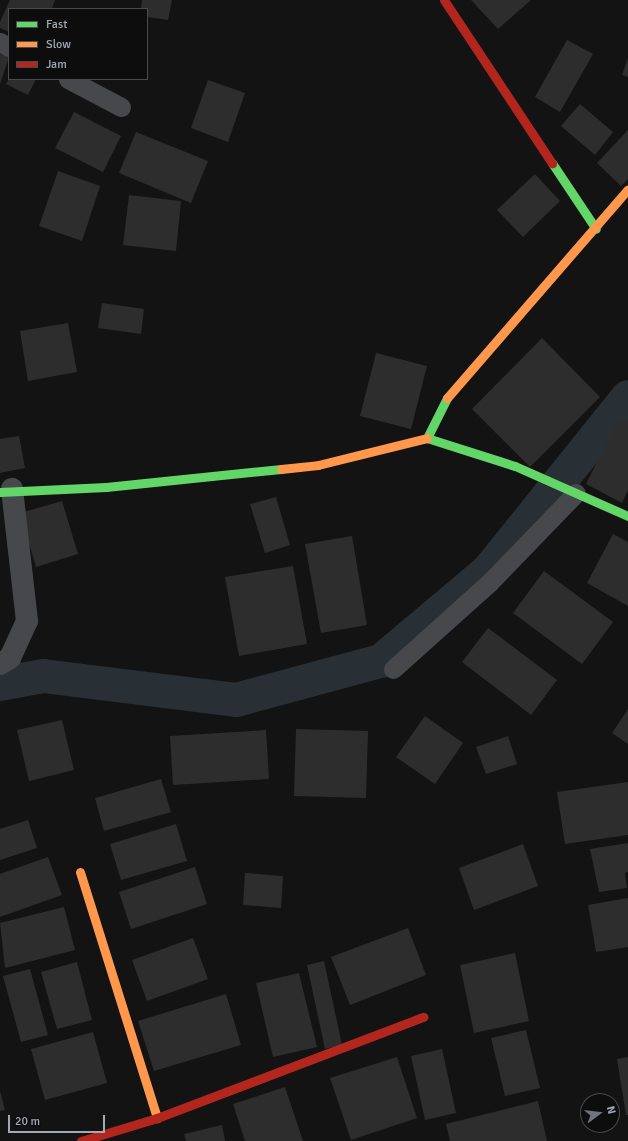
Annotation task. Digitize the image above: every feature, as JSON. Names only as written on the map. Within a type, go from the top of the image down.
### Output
[{"type":"street","points":[[444,0],[596,229]]},
{"type":"street","points":[[427,438],[450,391],[596,229],[628,189]]},
{"type":"street","points":[[0,664],[10,658],[27,621],[6,491],[106,487],[318,464],[427,438],[515,466],[628,516]]},
{"type":"street","points":[[80,872],[157,1118]]},
{"type":"street","points":[[81,1141],[109,1137],[423,1017]]},
{"type":"lane","points":[[70,80],[121,107]]},
{"type":"lane","points":[[392,669],[489,583],[570,490]]},
{"type":"building","points":[[10,0],[55,0],[52,8],[8,8],[8,32],[0,28],[0,22]]},
{"type":"building","points":[[142,0],[172,0],[168,20],[148,17],[148,8],[141,8]]},
{"type":"building","points":[[471,0],[531,0],[498,29]]},
{"type":"building","points":[[567,40],[593,54],[560,112],[535,97]]},
{"type":"building","points":[[0,53],[8,57],[8,60],[0,84]]},
{"type":"building","points":[[628,58],[628,77],[622,75]]},
{"type":"building","points":[[8,80],[36,80],[28,95],[6,84]]},
{"type":"building","points":[[208,80],[245,93],[228,142],[191,128]]},
{"type":"building","points":[[580,104],[613,132],[595,155],[561,126]]},
{"type":"building","points":[[74,112],[121,136],[103,172],[55,148]]},
{"type":"building","points":[[628,130],[628,179],[621,186],[597,163]]},
{"type":"building","points":[[136,132],[208,161],[191,203],[119,173]]},
{"type":"building","points":[[58,171],[100,186],[82,241],[39,226]]},
{"type":"building","points":[[535,174],[560,201],[523,237],[497,210]]},
{"type":"building","points":[[129,195],[181,201],[176,251],[123,245]]},
{"type":"building","points":[[102,303],[144,309],[141,334],[98,328]]},
{"type":"building","points":[[68,323],[77,372],[28,381],[20,331]]},
{"type":"building","points":[[542,338],[600,397],[530,467],[472,409]]},
{"type":"building","points":[[376,353],[427,366],[411,429],[360,416]]},
{"type":"building","points":[[619,418],[628,422],[628,490],[622,503],[586,484]]},
{"type":"building","points":[[19,436],[25,468],[0,473],[0,439]]},
{"type":"building","points":[[276,497],[290,545],[265,553],[250,504]]},
{"type":"building","points":[[62,501],[78,554],[36,567],[20,513]]},
{"type":"building","points":[[613,534],[628,542],[628,606],[587,583]]},
{"type":"building","points":[[352,536],[367,625],[321,633],[305,544]]},
{"type":"building","points":[[293,566],[307,644],[239,656],[225,577]]},
{"type":"building","points":[[544,571],[613,622],[582,664],[513,613]]},
{"type":"building","points":[[488,628],[557,680],[531,715],[462,662]]},
{"type":"building","points":[[628,709],[628,744],[612,733]]},
{"type":"building","points":[[425,716],[463,743],[435,784],[396,757]]},
{"type":"building","points":[[62,720],[74,770],[29,781],[17,730]]},
{"type":"building","points":[[296,729],[368,731],[366,798],[294,796]]},
{"type":"building","points":[[266,730],[269,779],[173,785],[170,736]]},
{"type":"building","points":[[508,736],[517,764],[486,774],[476,747]]},
{"type":"building","points":[[161,779],[171,812],[104,831],[95,798]]},
{"type":"building","points":[[628,782],[628,835],[565,844],[557,792]]},
{"type":"building","points":[[28,820],[37,848],[0,860],[0,829]]},
{"type":"building","points":[[176,824],[187,861],[121,880],[110,844]]},
{"type":"building","points":[[628,843],[628,872],[625,873],[627,888],[599,892],[590,849]]},
{"type":"building","points":[[523,844],[538,886],[474,910],[459,868]]},
{"type":"building","points":[[48,857],[62,895],[0,917],[0,874]]},
{"type":"building","points":[[195,867],[207,904],[131,929],[119,892]]},
{"type":"building","points":[[245,873],[283,876],[281,908],[243,905]]},
{"type":"building","points":[[628,898],[628,947],[596,952],[588,905]]},
{"type":"building","points":[[64,907],[75,950],[5,968],[0,923]]},
{"type":"building","points":[[408,928],[426,975],[350,1005],[331,957]]},
{"type":"building","points":[[193,938],[208,979],[147,1001],[132,960]]},
{"type":"building","points":[[515,953],[529,1021],[474,1033],[460,965]]},
{"type":"building","points":[[324,961],[342,1045],[325,1049],[307,965]]},
{"type":"building","points":[[77,962],[92,1020],[57,1029],[41,972]]},
{"type":"building","points":[[30,969],[48,1035],[21,1042],[3,976]]},
{"type":"building","points":[[299,973],[317,1047],[273,1057],[256,983]]},
{"type":"building","points":[[226,994],[241,1045],[154,1071],[138,1021]]},
{"type":"building","points":[[526,1030],[540,1088],[505,1096],[491,1038]]},
{"type":"building","points":[[93,1032],[107,1083],[45,1100],[31,1049]]},
{"type":"building","points":[[442,1049],[456,1113],[425,1120],[411,1056]]},
{"type":"building","points":[[397,1057],[417,1118],[351,1140],[330,1078]]},
{"type":"building","points":[[628,1057],[628,1115],[626,1115],[617,1059]]},
{"type":"building","points":[[285,1087],[303,1141],[245,1141],[233,1104]]},
{"type":"building","points":[[0,1091],[5,1110],[0,1111]]},
{"type":"building","points":[[538,1101],[547,1141],[450,1141],[446,1124]]},
{"type":"building","points":[[222,1125],[225,1141],[186,1141],[184,1134]]},
{"type":"waterway","points":[[0,684],[43,676],[236,700],[381,661],[488,571],[628,397]]},
{"type":"traffic: fast","points":[[552,163],[596,229]]},
{"type":"traffic: fast","points":[[447,398],[427,438],[515,466],[628,516]]},
{"type":"traffic: fast","points":[[0,492],[106,487],[281,469]]},
{"type":"traffic: slow","points":[[447,398],[628,189]]},
{"type":"traffic: slow","points":[[281,469],[318,465],[427,438]]},
{"type":"traffic: slow","points":[[80,872],[157,1118]]},
{"type":"traffic: jam","points":[[444,0],[552,163]]},
{"type":"traffic: jam","points":[[81,1141],[157,1118],[423,1017]]}]
